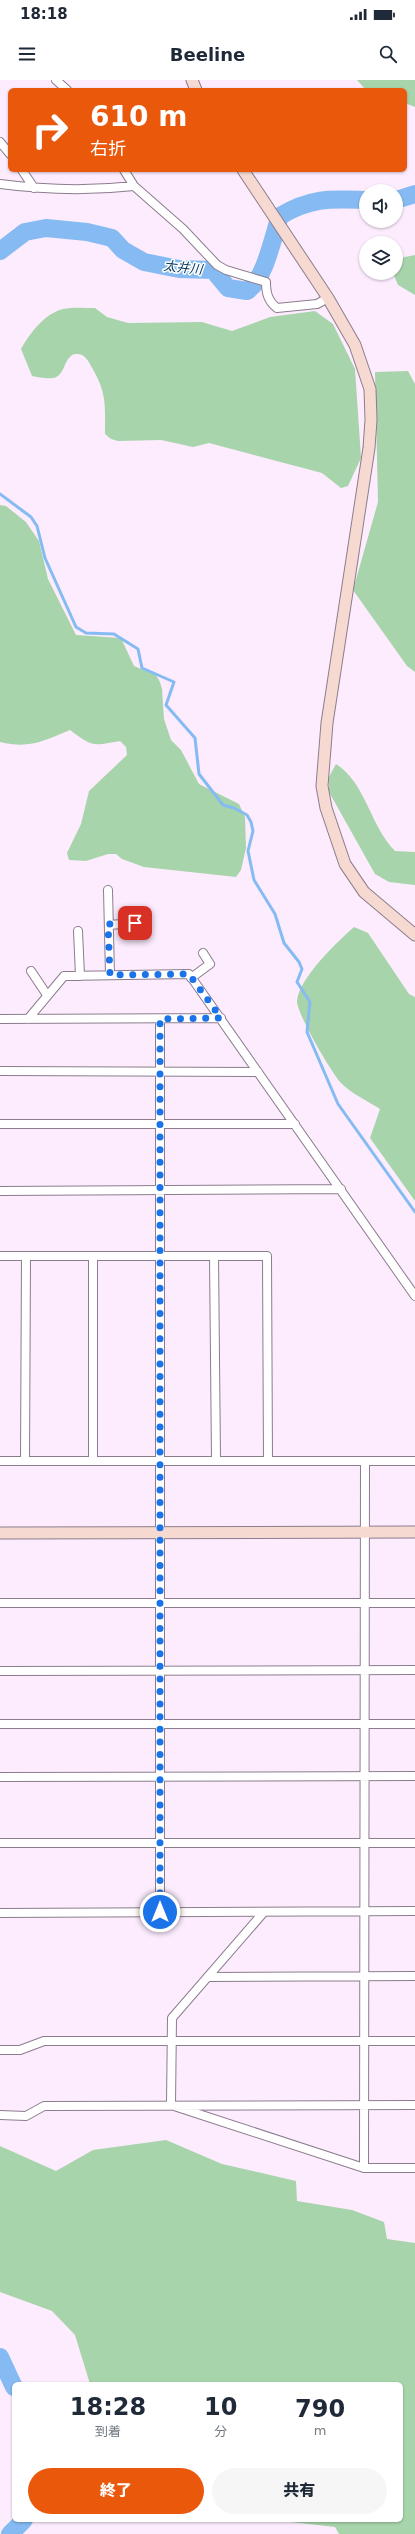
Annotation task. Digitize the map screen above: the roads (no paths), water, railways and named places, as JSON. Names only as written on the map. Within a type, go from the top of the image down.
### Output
[{"type":"street","points":[[56,80],[65,88]]},
{"type":"street","points":[[0,142],[8,152]]},
{"type":"street","points":[[23,172],[34,188]]},
{"type":"street","points":[[125,172],[134,186],[183,229],[217,265],[226,270],[266,282],[266,292],[271,303],[277,308],[317,304],[328,298]]},
{"type":"street","points":[[244,172],[328,298],[355,345],[370,389],[371,420],[356,542],[327,723],[322,786],[326,808],[345,864],[364,892],[415,935]]},
{"type":"street","points":[[0,184],[34,188],[103,189],[134,186]]},
{"type":"street","points":[[108,890],[110,975]]},
{"type":"street","points":[[108,924],[135,923]]},
{"type":"street","points":[[78,931],[80,976]]},
{"type":"street","points":[[192,978],[210,964],[203,953]]},
{"type":"street","points":[[31,971],[47,996]]},
{"type":"street","points":[[28,1019],[64,976],[189,974],[415,1296]]},
{"type":"street","points":[[0,1019],[221,1018]]},
{"type":"street","points":[[160,1019],[160,1912]]},
{"type":"street","points":[[0,1071],[258,1072]]},
{"type":"street","points":[[0,1124],[295,1124]]},
{"type":"street","points":[[0,1191],[341,1189]]},
{"type":"street","points":[[0,1256],[267,1256],[268,1460]]},
{"type":"street","points":[[25,1461],[26,1256]]},
{"type":"street","points":[[93,1256],[93,1460]]},
{"type":"street","points":[[214,1256],[216,1460]]},
{"type":"street","points":[[0,1461],[415,1461]]},
{"type":"street","points":[[364,2168],[365,1461]]},
{"type":"street","points":[[0,1533],[415,1532]]},
{"type":"street","points":[[0,1603],[415,1603]]},
{"type":"street","points":[[0,1670],[415,1670]]},
{"type":"street","points":[[0,1724],[415,1724]]},
{"type":"street","points":[[0,1777],[415,1776]]},
{"type":"street","points":[[0,1843],[415,1843]]},
{"type":"street","points":[[0,1912],[415,1911]]},
{"type":"street","points":[[171,2105],[173,2041],[172,2018],[264,1912]]},
{"type":"street","points":[[208,1977],[415,1976]]},
{"type":"street","points":[[0,2050],[20,2050],[44,2041],[415,2041]]},
{"type":"street","points":[[171,2105],[364,2168],[415,2168]]},
{"type":"street","points":[[0,2114],[26,2116],[44,2106],[415,2105]]},
{"type":"waterway","name":"太井川","points":[[403,198],[415,194]]},
{"type":"waterway","name":"太井川","points":[[0,251],[25,232],[46,228],[87,232],[112,238],[123,250],[144,262],[179,269],[213,270],[228,288],[247,291],[259,277],[264,268],[280,216],[302,205],[312,202],[342,199],[359,200]]},
{"type":"waterway","points":[[0,494],[31,517],[37,526],[45,558],[76,627],[86,633],[114,634],[138,649],[142,668],[174,682],[166,705],[195,738],[199,774],[223,805],[234,808],[247,815],[251,822],[253,831],[248,851],[254,880],[275,914],[284,943],[299,962],[302,969],[297,982],[310,1002],[307,1032],[338,1104],[415,1212]]},
{"type":"waterway","points":[[0,2357],[12,2383]]},
{"type":"waterway","points":[[10,2534],[22,2522]]}]
